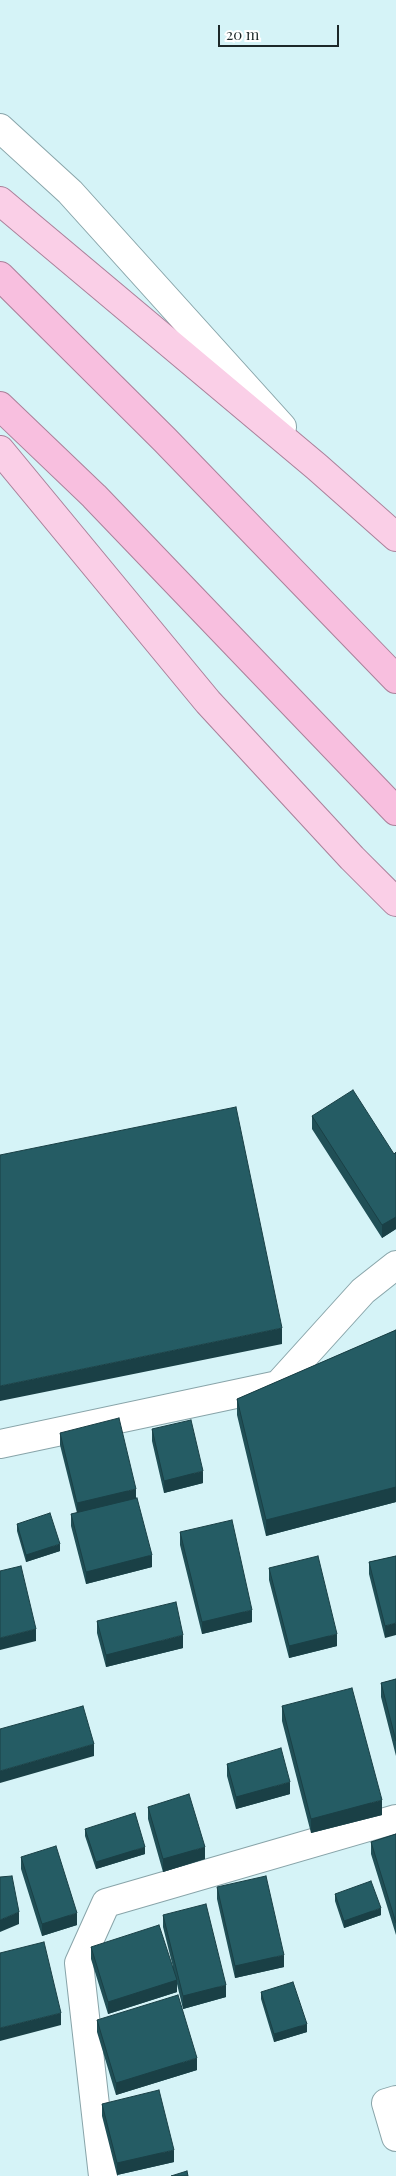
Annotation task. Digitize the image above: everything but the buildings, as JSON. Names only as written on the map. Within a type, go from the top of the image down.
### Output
[{"type":"highway","points":[[0,276],[165,440],[396,678]]},
{"type":"highway","points":[[0,406],[94,496],[396,811]]},
{"type":"main road","points":[[0,201],[317,467],[396,537]]},
{"type":"main road","points":[[0,450],[208,702],[352,858],[396,902]]},
{"type":"street","points":[[0,128],[70,192],[317,467]]},
{"type":"street","points":[[0,460],[53,514]]},
{"type":"street","points":[[0,1444],[278,1385],[362,1290],[396,1265]]},
{"type":"street","points":[[104,2176],[80,1963],[106,1903],[396,1820]]},
{"type":"street","points":[[396,2100],[386,2103],[396,2137]]}]
